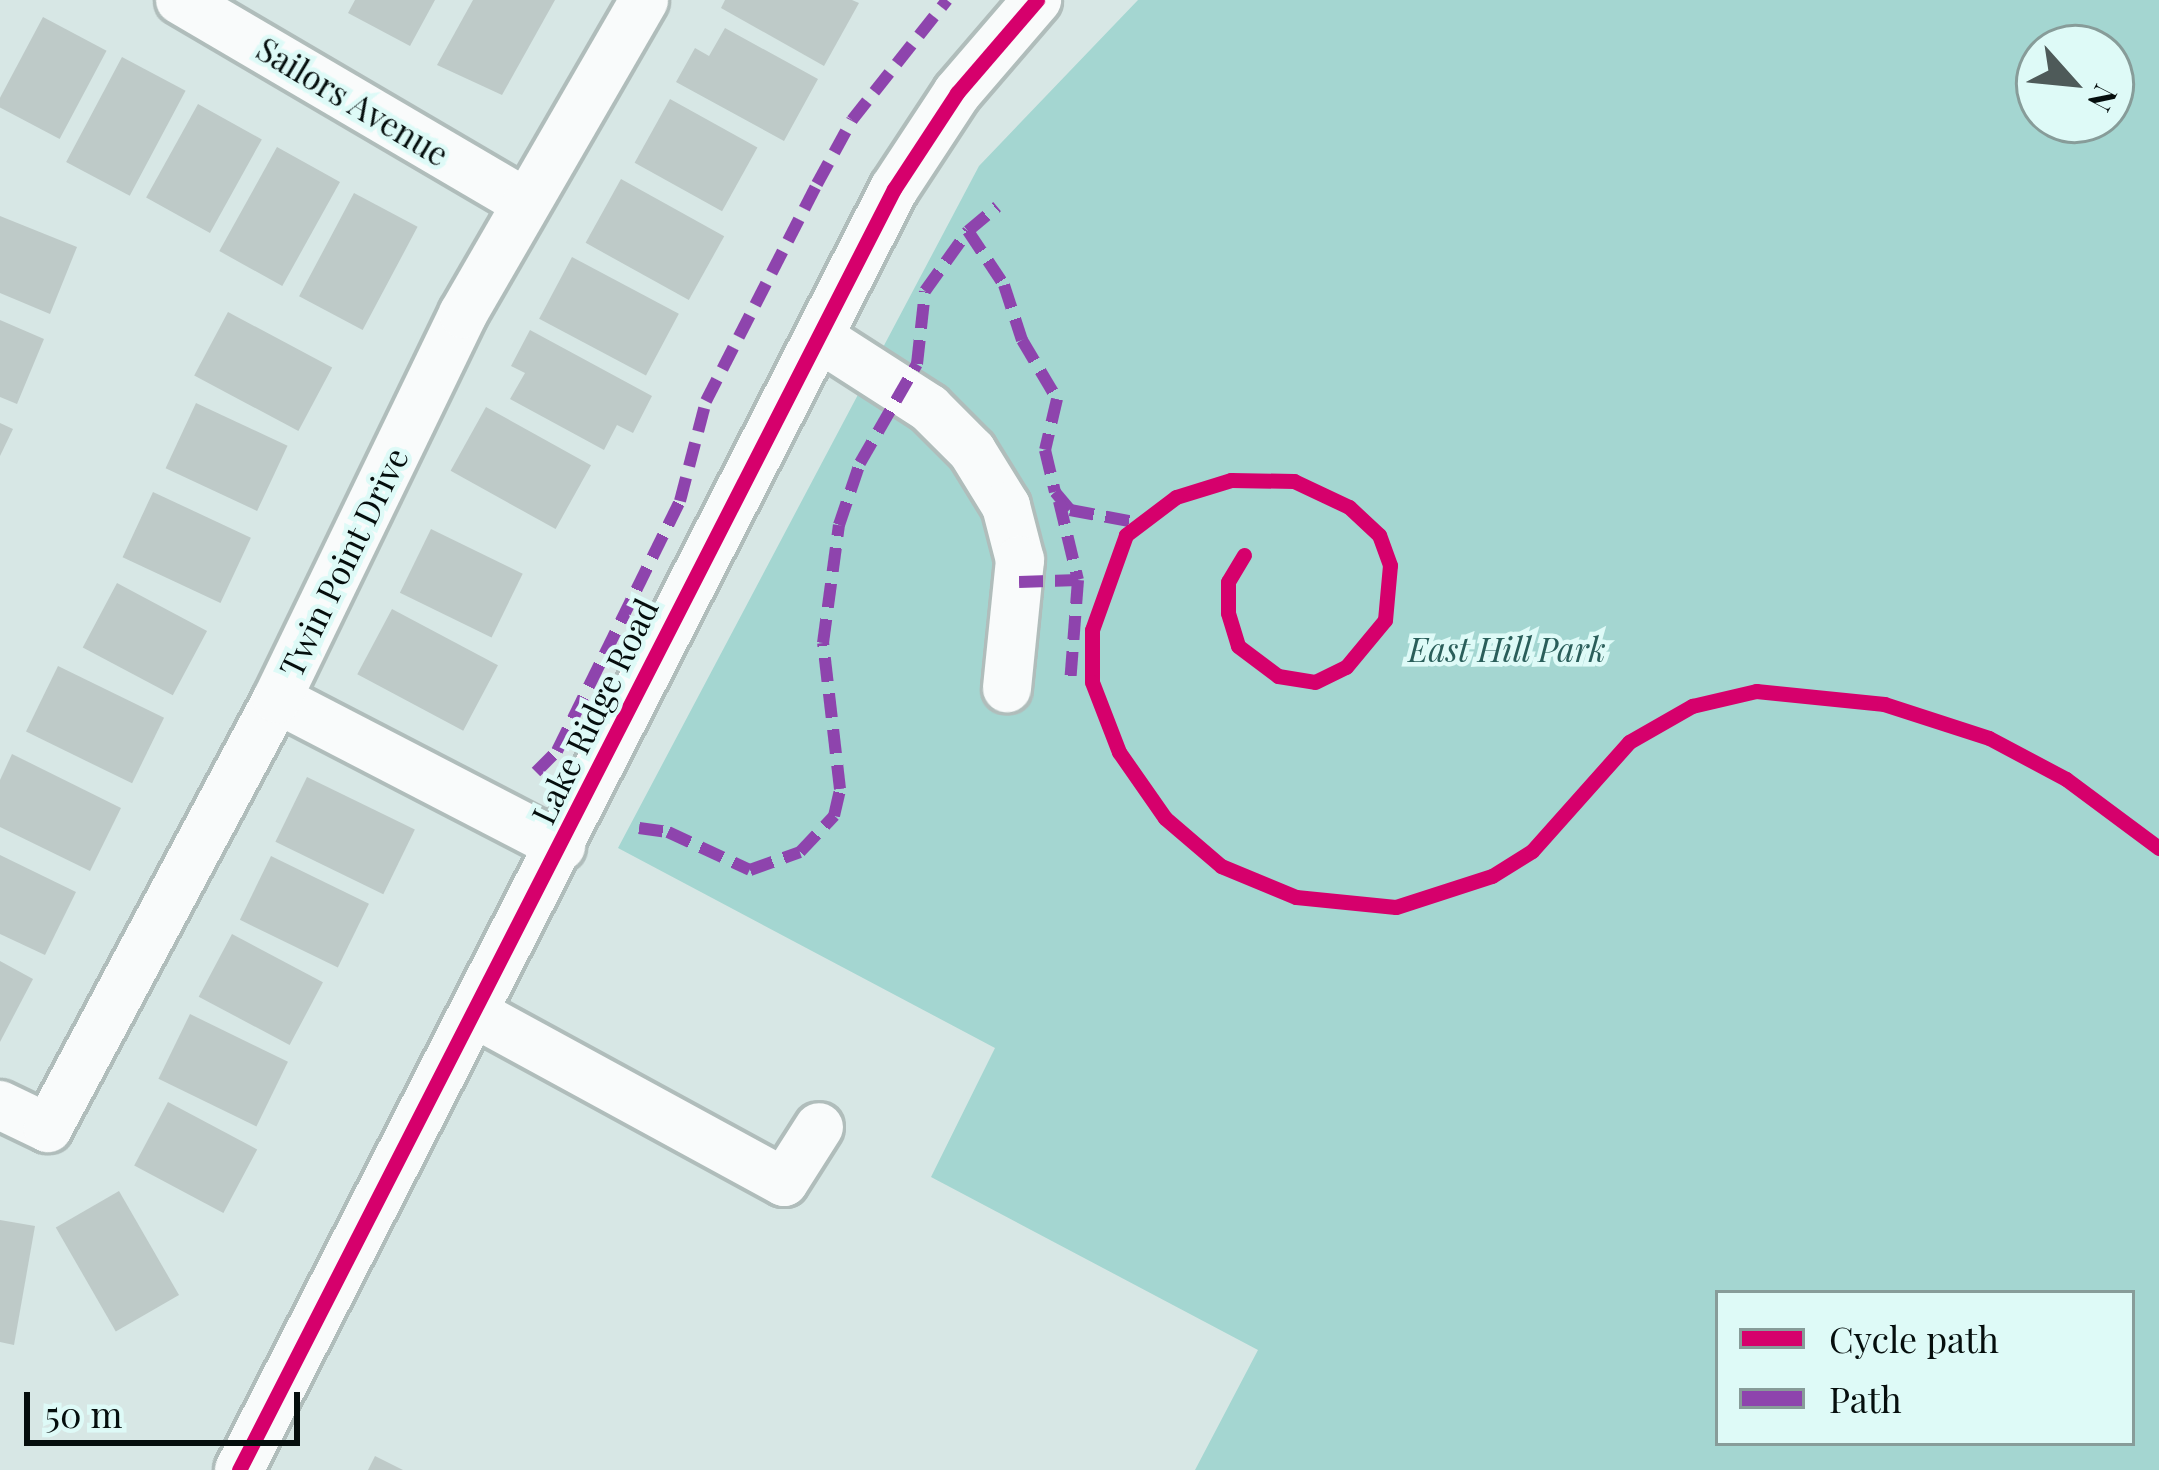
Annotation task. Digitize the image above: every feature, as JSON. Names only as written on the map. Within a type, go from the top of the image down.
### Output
[{"type":"street","name":"Sailors Avenue","points":[[180,0],[526,203]]},
{"type":"street","name":"Twin Point Drive","points":[[0,1105],[48,1128],[277,699],[463,314],[644,0]]},
{"type":"street","name":"Lake Ridge Road","points":[[239,1470],[894,189],[957,93],[1036,0]]},
{"type":"street","points":[[820,338],[929,408],[972,452],[1006,506],[1020,560],[1007,688]]},
{"type":"street","points":[[277,699],[561,846]]},
{"type":"street","points":[[474,1013],[784,1182],[819,1127]]},
{"type":"green space","name":"East Hill Park","points":[[1138,0],[2159,0],[2159,1470],[1195,1470],[1258,1350],[931,1177],[995,1048],[618,848],[979,166]]},
{"type":"building","points":[[355,0],[435,0],[410,46],[348,13]]},
{"type":"building","points":[[473,0],[555,0],[502,95],[437,65]]},
{"type":"building","points":[[725,0],[859,3],[824,66],[721,8]]},
{"type":"building","points":[[43,17],[107,51],[60,139],[0,107],[0,98]]},
{"type":"building","points":[[725,28],[818,79],[784,141],[676,82],[695,48],[709,56]]},
{"type":"building","points":[[122,57],[186,91],[130,196],[66,162]]},
{"type":"building","points":[[670,99],[757,147],[722,211],[635,163]]},
{"type":"building","points":[[198,104],[262,139],[210,233],[146,198]]},
{"type":"building","points":[[277,147],[340,182],[282,286],[219,251]]},
{"type":"building","points":[[621,179],[724,236],[689,300],[586,243]]},
{"type":"building","points":[[354,193],[418,227],[363,330],[299,296]]},
{"type":"building","points":[[0,216],[77,247],[50,314],[0,293]]},
{"type":"building","points":[[572,257],[679,314],[646,376],[539,319]]},
{"type":"building","points":[[228,312],[332,367],[298,431],[194,376]]},
{"type":"building","points":[[0,320],[44,339],[17,404],[0,397]]},
{"type":"building","points":[[530,330],[652,396],[633,433],[617,425],[604,450],[510,399],[525,373],[511,366]]},
{"type":"building","points":[[196,403],[288,446],[257,511],[166,468]]},
{"type":"building","points":[[486,407],[591,465],[556,529],[451,471]]},
{"type":"building","points":[[0,423],[13,429],[0,456]]},
{"type":"building","points":[[153,492],[251,538],[220,603],[123,557]]},
{"type":"building","points":[[431,529],[523,574],[492,638],[400,593]]},
{"type":"building","points":[[117,583],[207,631],[173,695],[83,647]]},
{"type":"building","points":[[392,609],[498,665],[463,731],[357,674]]},
{"type":"building","points":[[58,666],[164,718],[132,783],[26,732]]},
{"type":"building","points":[[12,754],[121,808],[90,871],[0,827],[0,780]]},
{"type":"building","points":[[307,777],[415,830],[383,894],[275,842]]},
{"type":"building","points":[[0,855],[76,892],[45,955],[0,934]]},
{"type":"building","points":[[271,856],[369,904],[338,968],[240,920]]},
{"type":"building","points":[[232,934],[323,982],[290,1045],[199,997]]},
{"type":"building","points":[[0,961],[33,979],[0,1042]]},
{"type":"building","points":[[190,1014],[288,1062],[256,1126],[158,1079]]},
{"type":"building","points":[[168,1102],[257,1149],[223,1213],[134,1166]]},
{"type":"building","points":[[119,1191],[179,1295],[116,1331],[56,1228]]},
{"type":"building","points":[[0,1220],[35,1226],[14,1345],[0,1342]]},
{"type":"building","points":[[375,1456],[403,1470],[368,1470]]},
{"type":"marked path","points":[[536,772],[557,751],[680,501],[706,401],[817,184],[852,120],[947,0]]},
{"type":"marked path","points":[[639,828],[668,832],[750,870],[800,852],[834,816],[840,789],[823,643],[839,525],[860,463],[917,364],[925,291],[968,231],[997,207]]},
{"type":"marked path","points":[[968,231],[1004,285],[1022,340],[1057,399],[1045,450],[1055,492],[1070,510],[1135,522]]},
{"type":"marked path","points":[[1059,501],[1078,580],[1070,684]]},
{"type":"marked path","points":[[1019,582],[1078,580]]},
{"type":"cycle path","points":[[239,1470],[894,189],[957,93],[1037,0]]},
{"type":"cycle path","points":[[1244,555],[1228,582],[1228,613],[1238,646],[1278,676],[1315,682],[1346,667],[1385,620],[1390,565],[1379,535],[1349,507],[1294,481],[1231,480],[1176,497],[1126,535],[1092,630],[1092,682],[1119,752],[1165,818],[1221,866],[1296,897],[1396,907],[1492,876],[1532,851],[1629,742],[1692,706],[1756,691],[1884,704],[1989,738],[2066,779],[2159,848]]}]
